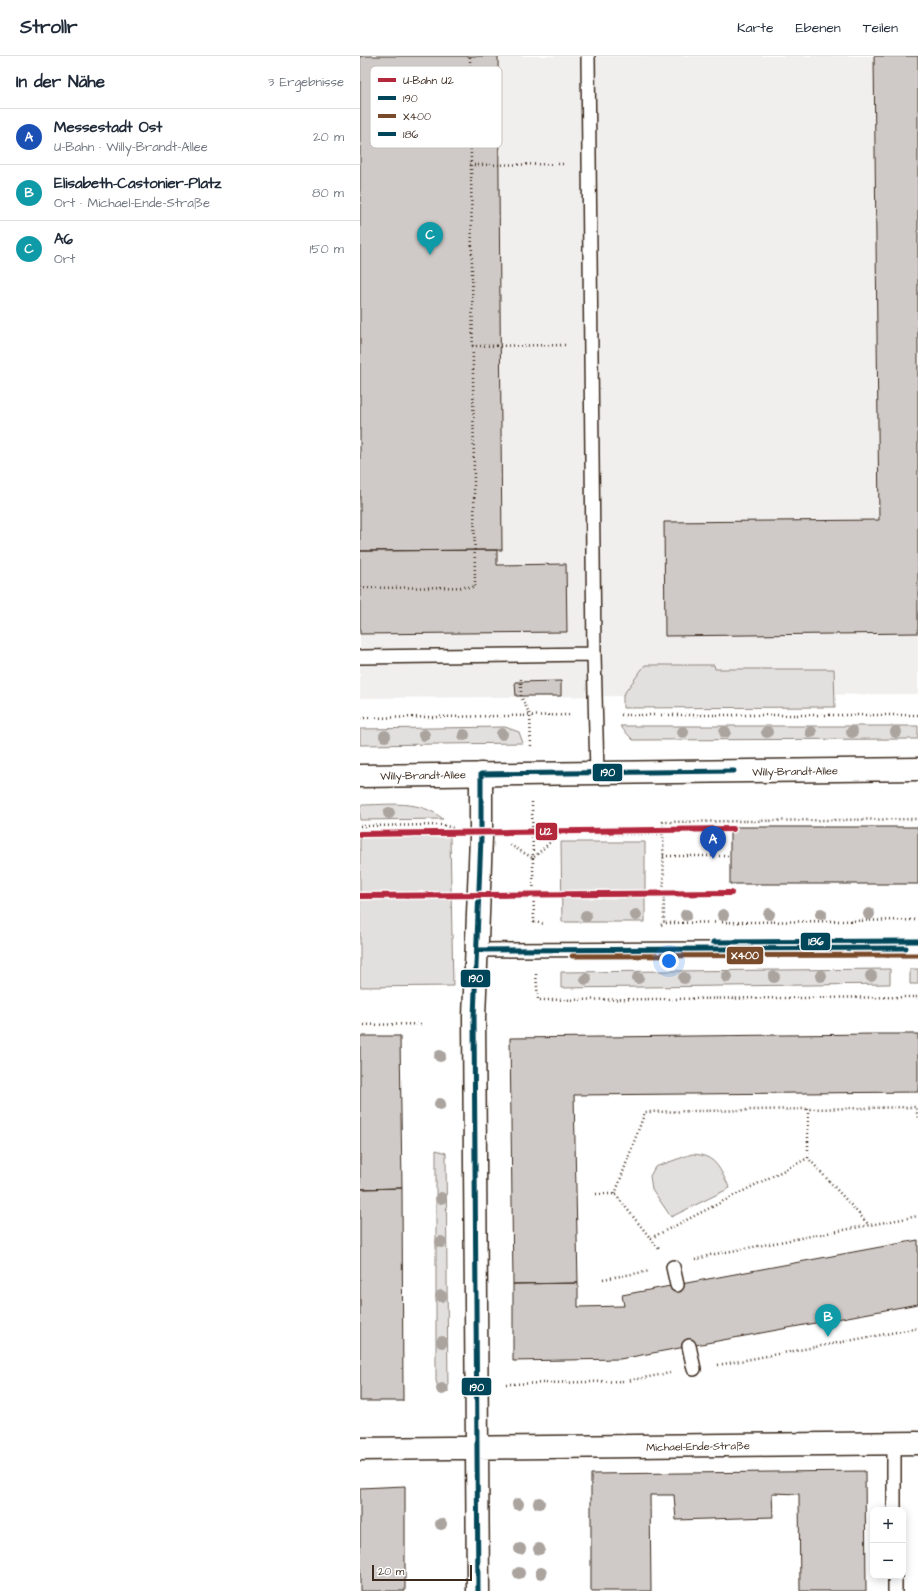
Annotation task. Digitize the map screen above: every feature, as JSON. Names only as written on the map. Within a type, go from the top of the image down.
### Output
[{"type":"street","name":"Willy-Brandt-Allee","points":[[360,776],[918,769]]},
{"type":"street","points":[[478,1591],[474,1017],[478,950],[481,774]]},
{"type":"street","name":"Michael-Ende-Straße","points":[[360,1449],[918,1443]]},
{"type":"lane","points":[[588,56],[594,654],[597,773]]},
{"type":"lane","points":[[360,657],[594,654]]},
{"type":"lane","points":[[478,950],[918,948]]},
{"type":"lane","points":[[673,1267],[677,1285]]},
{"type":"lane","points":[[689,1346],[694,1369]]},
{"type":"lane","points":[[894,1444],[894,1507]]},
{"type":"lane","points":[[894,1579],[895,1591]]},
{"type":"path","points":[[360,588],[474,587],[470,148]]},
{"type":"path","points":[[470,165],[589,164]]},
{"type":"path","points":[[472,346],[591,344]]},
{"type":"path","points":[[521,682],[521,696],[530,715]]},
{"type":"path","points":[[360,718],[530,715],[918,715]]},
{"type":"path","points":[[664,923],[663,822],[918,819]]},
{"type":"path","points":[[360,826],[442,825],[515,847],[533,858],[559,834],[663,834]]},
{"type":"path","points":[[663,856],[730,856]]},
{"type":"path","points":[[658,927],[664,923],[918,920]]},
{"type":"path","points":[[534,922],[550,925]]},
{"type":"path","points":[[360,1024],[422,1024]]},
{"type":"path","points":[[615,1194],[645,1112],[916,1107],[918,1119]]},
{"type":"path","points":[[808,1109],[808,1158],[869,1225]]},
{"type":"path","points":[[651,1238],[808,1158]]},
{"type":"path","points":[[596,1194],[615,1194]]},
{"type":"path","points":[[615,1194],[673,1267]]},
{"type":"path","points":[[603,1279],[673,1267],[710,1255],[918,1216]]},
{"type":"shaded area","points":[[360,56],[918,56],[918,694],[360,698]]},
{"type":"shaded area","points":[[645,665],[714,665],[715,669],[834,669],[835,707],[623,708],[623,695]]},
{"type":"shaded area","points":[[620,726],[918,726],[918,739],[633,740]]},
{"type":"shaded area","points":[[505,727],[519,732],[523,743],[360,745],[360,729]]},
{"type":"shaded area","points":[[404,804],[424,808],[443,819],[360,820],[360,805]]},
{"type":"shaded area","points":[[360,833],[428,833],[450,837],[453,986],[360,987]]},
{"type":"shaded area","points":[[561,842],[645,842],[645,922],[562,922]]},
{"type":"shaded area","points":[[890,969],[890,984],[561,988],[561,972]]},
{"type":"shaded area","points":[[910,969],[918,969],[918,984],[910,984]]},
{"type":"shaded area","points":[[436,1150],[446,1153],[448,1392],[438,1387],[436,1381]]},
{"type":"shaded area","points":[[692,1154],[707,1157],[712,1160],[720,1169],[730,1188],[671,1217],[652,1189],[650,1176],[655,1167]]},
{"type":"building","points":[[360,56],[498,56],[498,66],[370,66],[370,148],[499,148],[502,550],[360,551]]},
{"type":"building","points":[[874,56],[918,56],[918,633],[665,636],[664,522],[879,520]]},
{"type":"building","points":[[497,550],[497,565],[566,564],[567,632],[360,634],[360,551]]},
{"type":"building","points":[[561,681],[561,696],[516,696],[515,682]]},
{"type":"building","points":[[730,827],[918,827],[918,884],[730,884]]},
{"type":"building","points":[[918,1034],[918,1092],[574,1095],[578,1283],[513,1284],[510,1038]]},
{"type":"building","points":[[360,1036],[400,1036],[402,1188],[360,1189]]},
{"type":"building","points":[[402,1188],[403,1401],[360,1401],[360,1189]]},
{"type":"building","points":[[918,1240],[918,1304],[620,1359],[513,1361],[513,1284],[578,1283],[578,1307],[624,1306],[622,1295]]},
{"type":"building","points":[[865,1471],[866,1591],[800,1591],[799,1494],[772,1493],[773,1517],[676,1520],[674,1495],[650,1495],[651,1591],[591,1591],[591,1474]]},
{"type":"building","points":[[405,1486],[405,1591],[360,1591],[360,1488]]},
{"type":"metro line","name":"U2","points":[[360,834],[733,829]]},
{"type":"metro line","name":"U2","points":[[360,896],[731,893]]},
{"type":"transit line","name":"190","points":[[481,774],[734,771]]},
{"type":"transit line","name":"190","points":[[478,1591],[474,1017],[481,837],[481,774]]},
{"type":"transit line","name":"186","points":[[713,942],[918,941]]},
{"type":"transit line","name":"190","points":[[478,950],[906,948]]},
{"type":"transit line","name":"X400","points":[[572,956],[918,955]]},
{"type":"place","name":"A6","points":[[430,255]]},
{"type":"place","name":"Messestadt Ost","points":[[713,859]]},
{"type":"place","name":"Elisabeth-Castonier-Platz","points":[[828,1337]]}]
